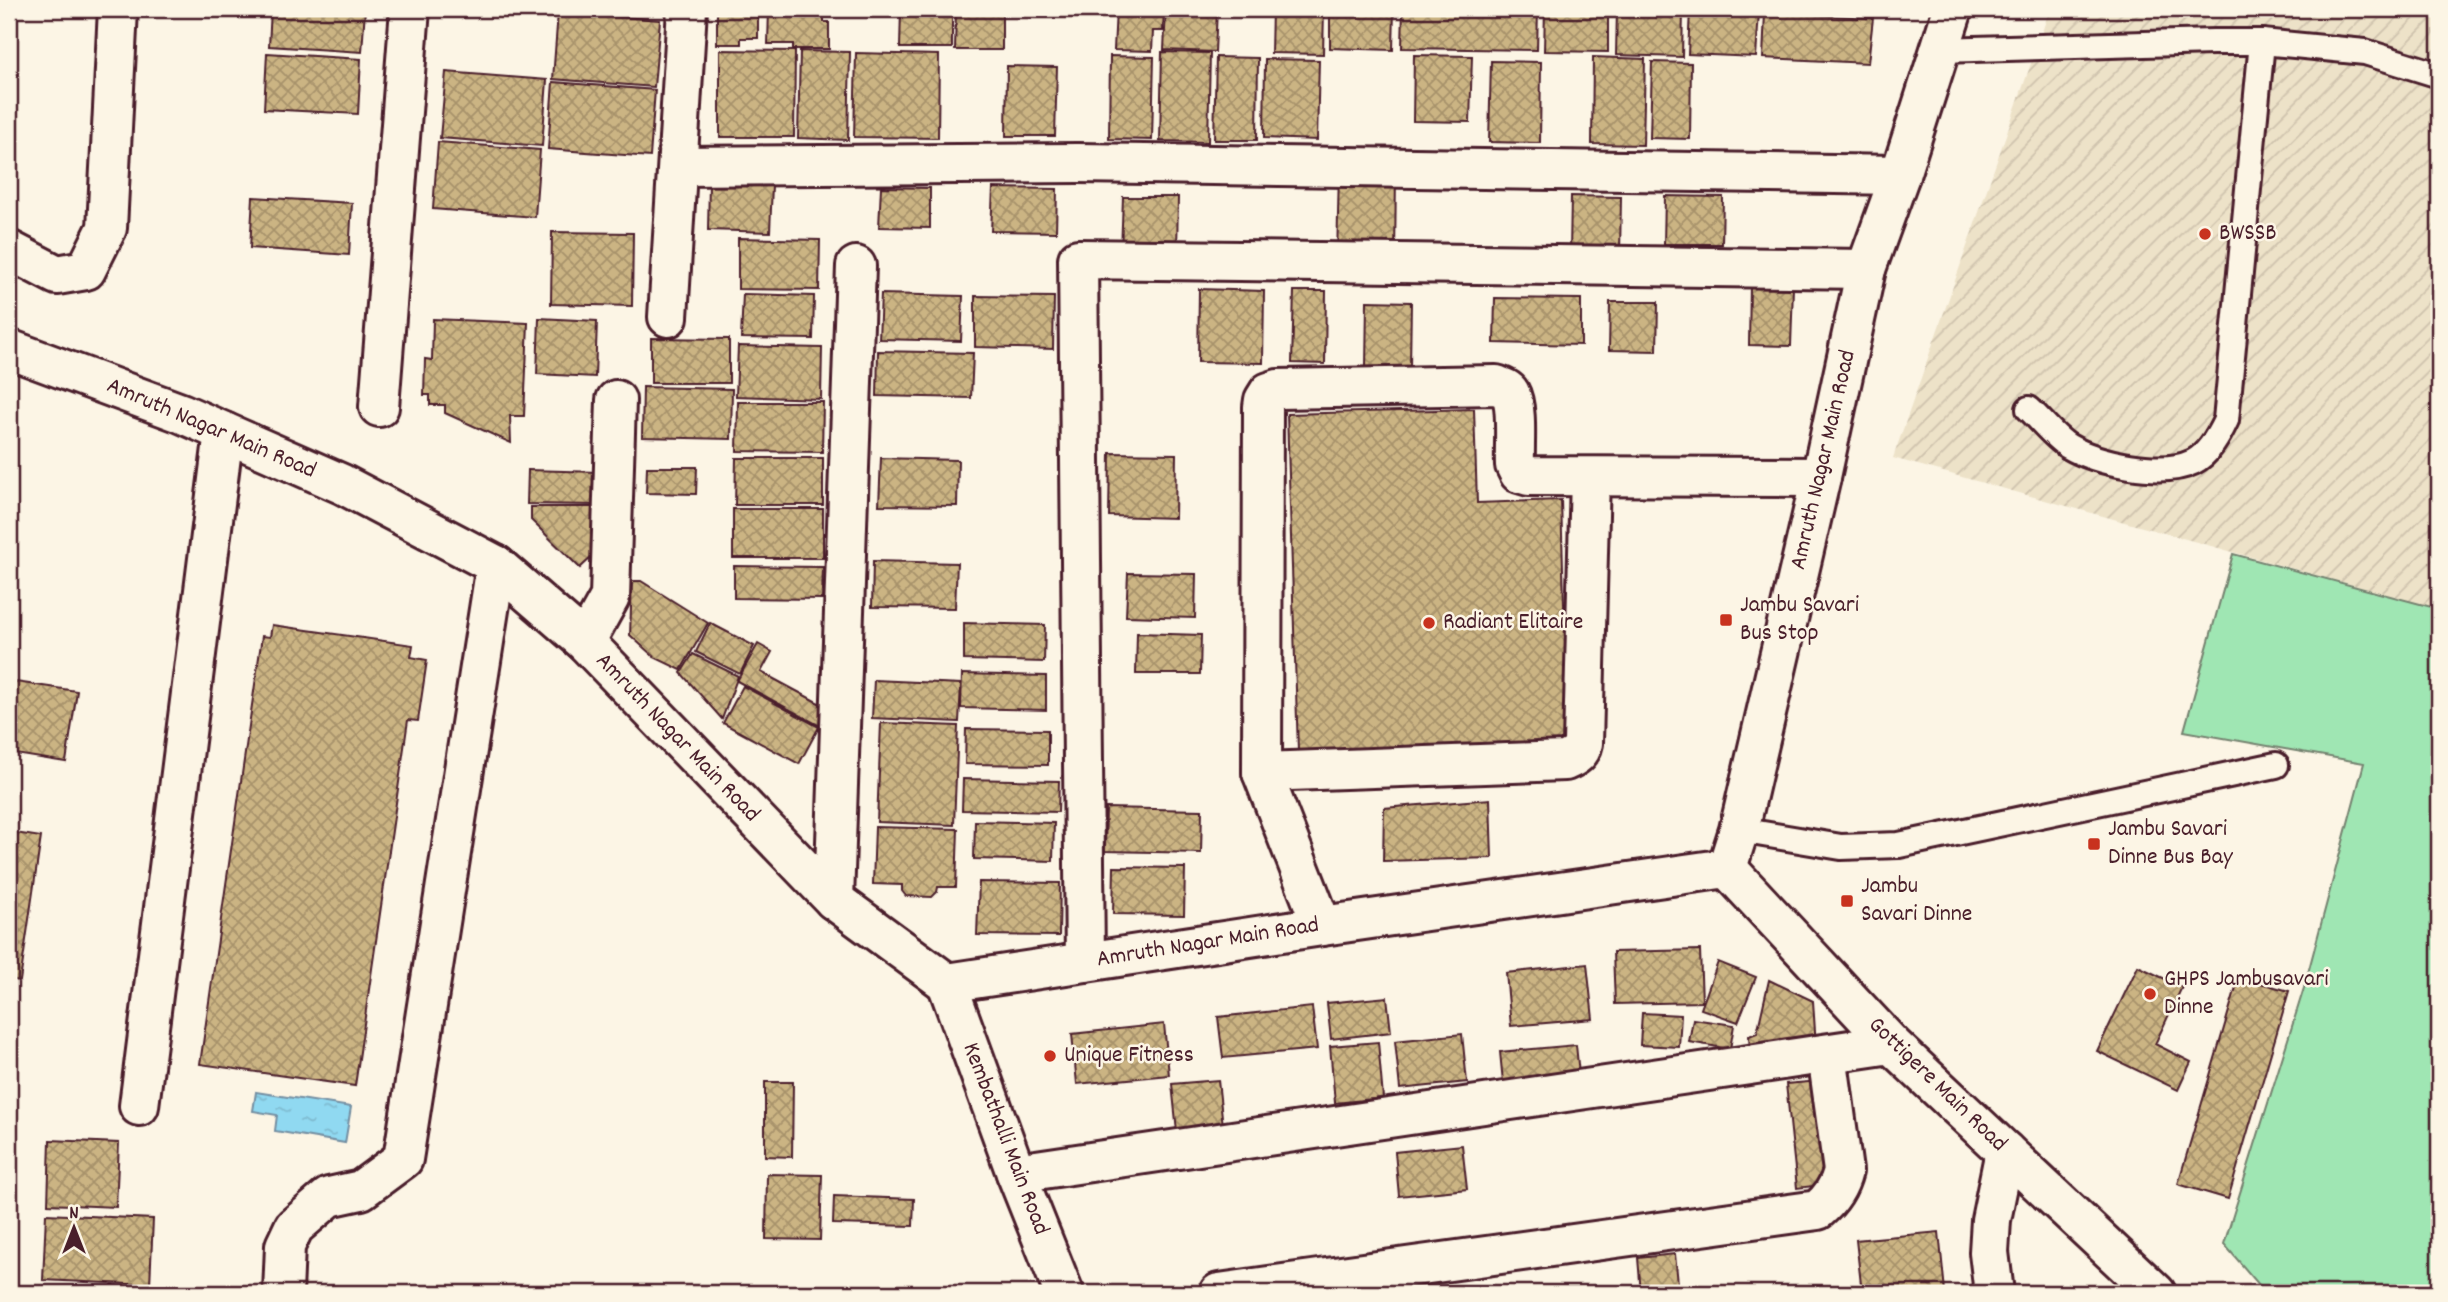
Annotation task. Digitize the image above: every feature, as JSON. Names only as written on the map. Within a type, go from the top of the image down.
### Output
[{"type":"street","points":[[9,250],[57,275],[86,270],[107,229],[118,9]]},
{"type":"street","points":[[379,407],[410,9]]},
{"type":"street","points":[[668,317],[688,9]]},
{"type":"street","name":"Amruth Nagar Main Road","points":[[9,349],[181,413],[342,484],[495,565],[584,642],[834,900],[947,983],[1727,868],[1739,831],[1866,269],[1900,175],[1953,9]]},
{"type":"street","points":[[678,166],[1079,163],[1900,175]]},
{"type":"street","points":[[1085,962],[1078,258],[1866,269]]},
{"type":"street","points":[[834,900],[856,266]]},
{"type":"street","points":[[1322,926],[1262,772],[1263,407],[1269,392],[1278,389],[1496,385],[1510,391],[1513,402],[1515,466],[1519,473],[1529,476],[1821,477]]},
{"type":"street","points":[[584,642],[610,597],[616,400]]},
{"type":"street","points":[[139,1106],[224,432]]},
{"type":"street","points":[[1262,772],[1565,761],[1574,758],[1581,751],[1583,743],[1590,477]]},
{"type":"street","points":[[283,1293],[285,1246],[294,1227],[329,1197],[361,1190],[403,1159],[495,565]]},
{"type":"street","name":"Gottigere Main Road","points":[[1727,868],[1891,1044],[2156,1293]]},
{"type":"street","name":"Kembathalli Main Road","points":[[947,983],[1016,1173],[1064,1293]]},
{"type":"street","points":[[1016,1173],[1891,1044]]},
{"type":"street","points":[[1219,1293],[1818,1210],[1828,1201],[1839,1184],[1843,1171],[1827,1054]]},
{"type":"street","points":[[1994,1293],[1989,1252],[1991,1220],[2005,1151]]},
{"type":"lane","points":[[1940,50],[2262,42],[2365,52],[2439,75]]},
{"type":"lane","points":[[2029,409],[2067,445],[2105,461],[2156,469],[2193,462],[2216,441],[2226,421],[2262,42]]},
{"type":"lane","points":[[1739,831],[1841,848],[1899,845],[2276,765]]},
{"type":"shaded area","name":"BWSSB","points":[[2050,9],[2439,9],[2439,609],[1893,458]]},
{"type":"green space","points":[[2233,554],[2439,609],[2439,1293],[2266,1293],[2224,1244],[2304,988],[2364,763],[2184,731]]},
{"type":"water","points":[[256,1092],[351,1107],[345,1143],[275,1131],[277,1115],[253,1111]]},
{"type":"building","points":[[271,9],[365,9],[362,52],[269,46]]},
{"type":"building","points":[[717,9],[758,9],[758,38],[741,38],[741,44],[717,44]]},
{"type":"building","points":[[769,9],[824,9],[824,22],[829,22],[829,49],[793,49],[793,44],[768,44]]},
{"type":"building","points":[[901,9],[952,9],[952,48],[900,48]]},
{"type":"building","points":[[956,9],[1002,9],[1002,50],[955,50]]},
{"type":"building","points":[[1116,9],[1164,9],[1163,31],[1153,31],[1152,51],[1114,50]]},
{"type":"building","points":[[1166,9],[1217,9],[1215,52],[1164,50]]},
{"type":"building","points":[[1272,9],[1324,9],[1323,54],[1271,53]]},
{"type":"building","points":[[1330,9],[1394,9],[1393,50],[1330,48]]},
{"type":"building","points":[[1403,9],[1538,9],[1537,50],[1402,48]]},
{"type":"building","points":[[1545,9],[1608,9],[1608,52],[1544,51]]},
{"type":"building","points":[[1617,9],[1683,10],[1682,57],[1616,55]]},
{"type":"building","points":[[1690,9],[1759,12],[1756,57],[1688,54]]},
{"type":"building","points":[[558,12],[660,20],[654,87],[553,79]]},
{"type":"building","points":[[1765,13],[1873,18],[1868,63],[1763,58]]},
{"type":"building","points":[[720,50],[795,51],[794,137],[720,137]]},
{"type":"building","points":[[800,51],[850,52],[848,140],[798,138]]},
{"type":"building","points":[[1162,52],[1210,53],[1208,142],[1160,141]]},
{"type":"building","points":[[267,53],[361,59],[358,114],[264,109]]},
{"type":"building","points":[[856,53],[939,55],[938,138],[854,137]]},
{"type":"building","points":[[1414,55],[1472,56],[1470,122],[1413,121]]},
{"type":"building","points":[[1110,56],[1154,57],[1152,140],[1109,139]]},
{"type":"building","points":[[1216,57],[1258,58],[1257,140],[1214,140]]},
{"type":"building","points":[[1593,57],[1645,59],[1643,145],[1592,144]]},
{"type":"building","points":[[1265,59],[1319,60],[1317,140],[1264,138]]},
{"type":"building","points":[[1491,61],[1541,62],[1540,143],[1489,142]]},
{"type":"building","points":[[1652,62],[1691,63],[1690,139],[1650,138]]},
{"type":"building","points":[[1007,66],[1057,67],[1055,136],[1006,136]]},
{"type":"building","points":[[446,72],[547,80],[542,146],[440,138]]},
{"type":"building","points":[[553,82],[655,90],[650,157],[548,149]]},
{"type":"building","points":[[438,142],[540,150],[535,217],[433,209]]},
{"type":"building","points":[[1339,170],[1396,172],[1395,260],[1337,259]]},
{"type":"building","points":[[709,183],[772,185],[770,232],[708,230]]},
{"type":"building","points":[[881,187],[930,188],[930,228],[879,227]]},
{"type":"building","points":[[993,188],[1057,189],[1056,232],[991,231]]},
{"type":"building","points":[[1571,196],[1621,197],[1620,255],[1570,254]]},
{"type":"building","points":[[1665,196],[1723,197],[1722,244],[1664,244]]},
{"type":"building","points":[[253,197],[352,203],[349,255],[250,248]]},
{"type":"building","points":[[1123,197],[1178,197],[1177,253],[1121,252]]},
{"type":"building","points":[[552,232],[633,233],[632,306],[551,304]]},
{"type":"building","points":[[738,238],[820,240],[819,290],[738,289]]},
{"type":"building","points":[[1750,286],[1793,287],[1791,346],[1749,345]]},
{"type":"building","points":[[1199,289],[1264,291],[1263,363],[1198,362]]},
{"type":"building","points":[[1294,291],[1326,291],[1325,364],[1292,363]]},
{"type":"building","points":[[743,294],[814,296],[813,339],[741,338]]},
{"type":"building","points":[[881,294],[963,296],[961,341],[879,339]]},
{"type":"building","points":[[975,296],[1054,297],[1053,349],[975,347]]},
{"type":"building","points":[[1495,298],[1581,299],[1581,345],[1494,343]]},
{"type":"building","points":[[1367,301],[1411,302],[1410,368],[1366,367]]},
{"type":"building","points":[[1610,302],[1658,302],[1657,351],[1609,350]]},
{"type":"building","points":[[539,318],[597,321],[595,377],[537,374]]},
{"type":"building","points":[[433,319],[528,323],[524,416],[510,416],[511,443],[445,413],[445,405],[430,405],[430,395],[424,395],[425,359],[432,360]]},
{"type":"building","points":[[651,338],[729,339],[729,383],[651,383]]},
{"type":"building","points":[[738,346],[822,348],[821,399],[736,396]]},
{"type":"building","points":[[878,351],[973,353],[971,398],[877,396]]},
{"type":"building","points":[[643,387],[732,389],[731,439],[642,437]]},
{"type":"building","points":[[738,402],[823,402],[822,452],[737,451]]},
{"type":"building","name":"Radiant Elitaire","points":[[1474,409],[1477,503],[1561,500],[1568,742],[1298,751],[1287,414]]},
{"type":"building","points":[[1110,453],[1176,454],[1175,518],[1109,516]]},
{"type":"building","points":[[736,458],[823,458],[823,505],[735,505]]},
{"type":"building","points":[[881,458],[958,460],[957,506],[879,505]]},
{"type":"building","points":[[647,467],[697,467],[696,494],[646,493]]},
{"type":"building","points":[[528,470],[599,472],[598,505],[527,504]]},
{"type":"building","points":[[531,507],[594,507],[594,555],[580,568],[531,520]]},
{"type":"building","points":[[733,509],[823,509],[823,558],[733,558]]},
{"type":"building","points":[[873,561],[957,563],[955,608],[872,607]]},
{"type":"building","points":[[734,566],[823,567],[822,599],[734,598]]},
{"type":"building","points":[[1128,573],[1196,574],[1195,618],[1126,616]]},
{"type":"building","points":[[632,581],[641,581],[708,623],[681,670],[654,657],[630,635]]},
{"type":"building","points":[[710,623],[754,646],[740,674],[696,652]]},
{"type":"building","points":[[964,623],[1045,625],[1044,662],[964,660]]},
{"type":"building","points":[[272,625],[413,645],[411,657],[427,660],[418,721],[408,720],[355,1086],[200,1064],[262,636],[270,637]]},
{"type":"building","points":[[1137,633],[1201,635],[1200,674],[1136,674]]},
{"type":"building","points":[[758,644],[772,652],[761,672],[830,709],[820,726],[737,681]]},
{"type":"building","points":[[693,654],[738,676],[722,719],[681,673]]},
{"type":"building","points":[[962,674],[1046,676],[1046,710],[961,708]]},
{"type":"building","points":[[874,680],[961,684],[959,722],[872,718]]},
{"type":"building","points":[[9,681],[77,691],[66,762],[9,753]]},
{"type":"building","points":[[743,686],[819,727],[799,764],[723,723]]},
{"type":"building","points":[[881,723],[958,726],[954,825],[877,822]]},
{"type":"building","points":[[966,729],[1048,730],[1048,765],[965,764]]},
{"type":"building","points":[[963,779],[1059,781],[1058,812],[962,810]]},
{"type":"building","points":[[1490,799],[1492,858],[1383,861],[1384,808]]},
{"type":"building","points":[[1106,808],[1202,810],[1201,853],[1105,851]]},
{"type":"building","points":[[975,821],[1054,823],[1053,861],[974,859]]},
{"type":"building","points":[[875,827],[958,829],[956,887],[938,887],[932,897],[906,896],[902,885],[873,884]]},
{"type":"building","points":[[9,832],[41,837],[20,981],[9,979]]},
{"type":"building","points":[[1114,867],[1185,868],[1184,915],[1113,914]]},
{"type":"building","points":[[979,882],[1060,883],[1059,936],[977,935]]},
{"type":"building","points":[[1700,950],[1702,1002],[1615,1004],[1613,952]]},
{"type":"building","points":[[1718,962],[1756,977],[1738,1022],[1701,1009]]},
{"type":"building","points":[[1587,964],[1593,1019],[1511,1026],[1506,973]]},
{"type":"building","points":[[2138,966],[2182,987],[2155,1044],[2191,1062],[2178,1090],[2097,1051]]},
{"type":"building","points":[[2239,977],[2289,991],[2228,1199],[2178,1184]]},
{"type":"building","points":[[1769,980],[1813,1001],[1816,1047],[1750,1052],[1749,1036],[1757,1033]]},
{"type":"building","points":[[1387,997],[1391,1032],[1331,1039],[1327,1003]]},
{"type":"building","points":[[1312,1007],[1317,1049],[1223,1058],[1218,1017]]},
{"type":"building","points":[[1642,1013],[1681,1015],[1679,1047],[1640,1045]]},
{"type":"building","points":[[1693,1019],[1734,1025],[1730,1049],[1689,1042]]},
{"type":"building","points":[[1164,1024],[1169,1075],[1077,1084],[1072,1034]]},
{"type":"building","points":[[1462,1034],[1467,1082],[1400,1089],[1395,1041]]},
{"type":"building","points":[[1378,1042],[1383,1098],[1335,1103],[1330,1046]]},
{"type":"building","points":[[1576,1045],[1579,1074],[1503,1082],[1500,1052]]},
{"type":"building","points":[[1218,1080],[1223,1126],[1177,1131],[1172,1084]]},
{"type":"building","points":[[1820,1081],[1830,1184],[1797,1188],[1786,1084]]},
{"type":"building","points":[[765,1082],[793,1082],[792,1157],[765,1156]]},
{"type":"building","points":[[50,1140],[119,1143],[116,1207],[48,1204]]},
{"type":"building","points":[[1462,1145],[1467,1189],[1399,1196],[1395,1152]]},
{"type":"building","points":[[767,1174],[822,1175],[820,1240],[766,1239]]},
{"type":"building","points":[[834,1196],[914,1199],[913,1226],[833,1224]]},
{"type":"building","points":[[46,1214],[153,1219],[150,1285],[43,1280]]},
{"type":"building","points":[[1939,1232],[1945,1291],[1862,1293],[1856,1240]]},
{"type":"building","points":[[1675,1254],[1679,1293],[1641,1293],[1638,1258]]},
{"type":"building","points":[[45,1288],[146,1292],[146,1293],[44,1293]]},
{"type":"place","name":"BWSSB","points":[[2205,234]]},
{"type":"place","name":"Jambu Savari Bus Stop","points":[[1726,620]]},
{"type":"place","name":"Radiant Elitaire","points":[[1429,623]]},
{"type":"place","name":"Jambu Savari Dinne Bus Bay","points":[[2094,844]]},
{"type":"place","name":"Jambu Savari Dinne","points":[[1847,901]]},
{"type":"place","name":"GHPS Jambusavari Dinne","points":[[2150,994]]},
{"type":"place","name":"Unique Fitness","points":[[1050,1056]]}]
